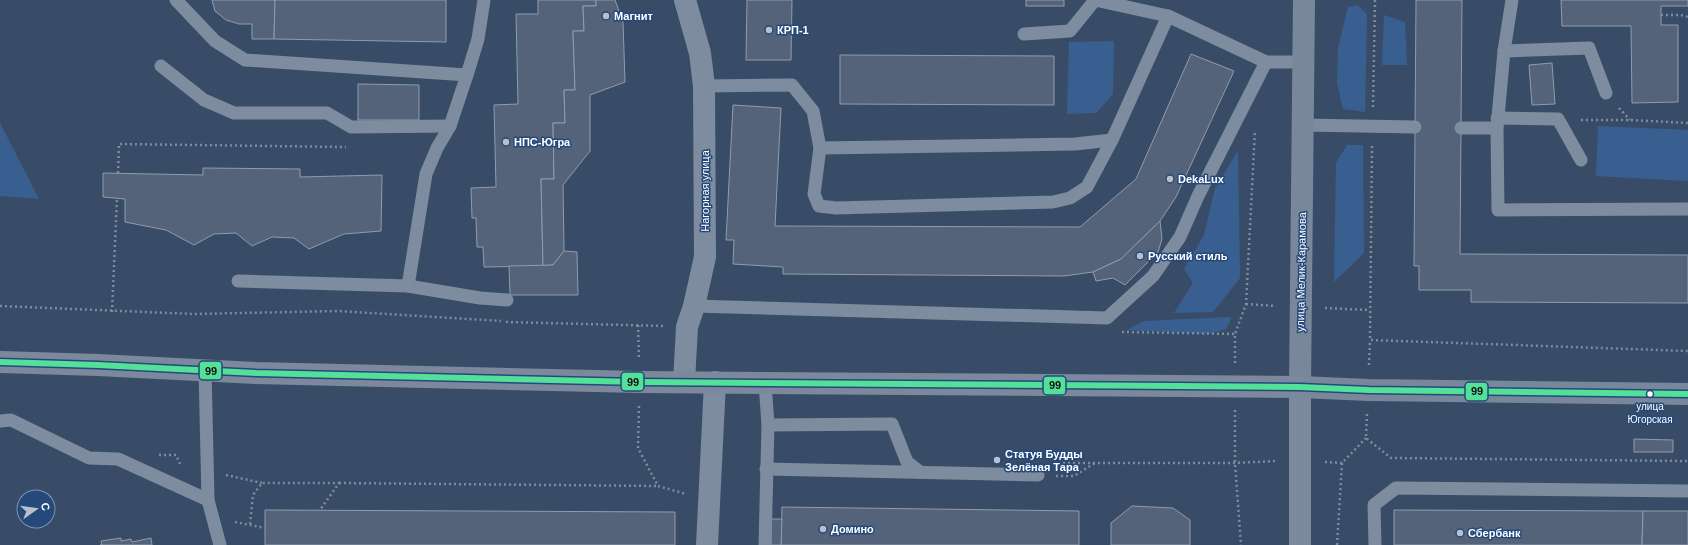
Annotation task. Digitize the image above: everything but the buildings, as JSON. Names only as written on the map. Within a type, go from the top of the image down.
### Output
[{"type":"main road","name":"улица Мелик-Карамова","points":[[1300,545],[1304,0]]},
{"type":"main road","points":[[0,362],[205,369],[256,373],[639,382],[1235,386],[1368,390],[1688,394]]},
{"type":"street","name":"Нагорная улица","points":[[684,382],[688,327],[705,257],[704,86],[700,53],[685,0]]},
{"type":"street","points":[[707,545],[715,382]]},
{"type":"lane","points":[[176,0],[215,41],[245,60],[468,75]]},
{"type":"lane","points":[[408,286],[426,174],[437,148],[450,126],[468,75],[478,39],[484,0]]},
{"type":"lane","points":[[1024,34],[1070,31],[1095,0],[1168,16],[1266,62],[1304,62]]},
{"type":"lane","points":[[1512,0],[1504,51],[1497,123],[1498,210],[1688,209]]},
{"type":"lane","points":[[704,86],[792,85],[812,111],[820,148],[814,194],[819,206],[844,208],[1053,202],[1070,198],[1087,187],[1112,140],[1168,16]]},
{"type":"lane","points":[[1504,51],[1589,48],[1606,93]]},
{"type":"lane","points":[[694,306],[1107,318],[1153,276],[1180,237],[1198,196],[1232,132],[1266,62]]},
{"type":"lane","points":[[161,66],[204,100],[234,113],[327,113],[351,127],[450,126]]},
{"type":"lane","points":[[1461,128],[1497,123],[1558,119],[1581,160]]},
{"type":"lane","points":[[1302,125],[1415,127]]},
{"type":"lane","points":[[820,148],[1075,144],[1112,140]]},
{"type":"lane","points":[[238,281],[408,286],[480,298],[507,300]]},
{"type":"lane","points":[[205,369],[208,500],[220,545]]},
{"type":"lane","points":[[765,383],[768,426],[765,545]]},
{"type":"lane","points":[[0,421],[11,420],[89,458],[118,460],[208,500]]},
{"type":"lane","points":[[768,426],[892,424],[908,462],[920,472]]},
{"type":"lane","points":[[766,469],[1038,475]]},
{"type":"lane","points":[[1374,545],[1374,505],[1396,488],[1688,491]]},
{"type":"path","points":[[1337,545],[1342,463],[1366,438],[1370,340],[1375,0]]},
{"type":"path","points":[[1661,15],[1681,14],[1688,17]]},
{"type":"path","points":[[1558,119],[1630,120],[1688,123]]},
{"type":"path","points":[[1241,545],[1235,463],[1235,334],[1246,304],[1255,129]]},
{"type":"path","points":[[118,173],[119,144],[350,147]]},
{"type":"path","points":[[112,312],[117,198]]},
{"type":"path","points":[[0,306],[112,312],[194,314],[338,311],[478,321],[688,327]]},
{"type":"path","points":[[638,325],[638,448],[658,486]]},
{"type":"path","points":[[1116,332],[1235,334]]},
{"type":"path","points":[[1370,340],[1688,351]]},
{"type":"path","points":[[1366,438],[1391,458],[1688,461]]},
{"type":"path","points":[[1049,463],[1235,463],[1301,460],[1342,463]]},
{"type":"path","points":[[1038,475],[1074,476],[1096,463]]},
{"type":"path","points":[[265,528],[250,524],[253,495],[262,483],[658,486],[709,500]]},
{"type":"path","points":[[320,510],[339,483]]},
{"type":"shaded area","points":[[1357,5],[1367,14],[1365,112],[1343,109],[1337,83],[1338,48],[1348,7]]},
{"type":"shaded area","points":[[1384,15],[1405,22],[1407,65],[1382,65]]},
{"type":"shaded area","points":[[1114,41],[1113,94],[1096,113],[1067,114],[1069,42]]},
{"type":"shaded area","points":[[0,123],[39,199],[0,196]]},
{"type":"shaded area","points":[[1598,126],[1688,130],[1688,181],[1596,176]]},
{"type":"shaded area","points":[[1347,145],[1363,145],[1364,253],[1334,282],[1336,163]]},
{"type":"shaded area","points":[[1238,151],[1240,278],[1213,312],[1174,313],[1193,283],[1184,269],[1204,235],[1215,188]]},
{"type":"shaded area","points":[[1232,317],[1226,329],[1208,334],[1127,330],[1144,321]]},
{"type":"transit line","name":"99","points":[[0,362],[98,365],[256,373],[639,382],[1300,387],[1369,390],[1688,394]]},
{"type":"place","name":"Магнит","points":[[606,16]]},
{"type":"place","name":"КРП-1","points":[[769,30]]},
{"type":"place","name":"НПС-Югра","points":[[506,142]]},
{"type":"place","name":"DekaLux","points":[[1170,179]]},
{"type":"place","name":"Русский стиль","points":[[1140,256]]},
{"type":"place","name":"улица Югорская","points":[[1650,394]]},
{"type":"place","name":"Статуя Будды Зелёная Тара","points":[[997,460]]},
{"type":"place","name":"Домино","points":[[823,529]]},
{"type":"place","name":"Сбербанк","points":[[1460,533]]}]
